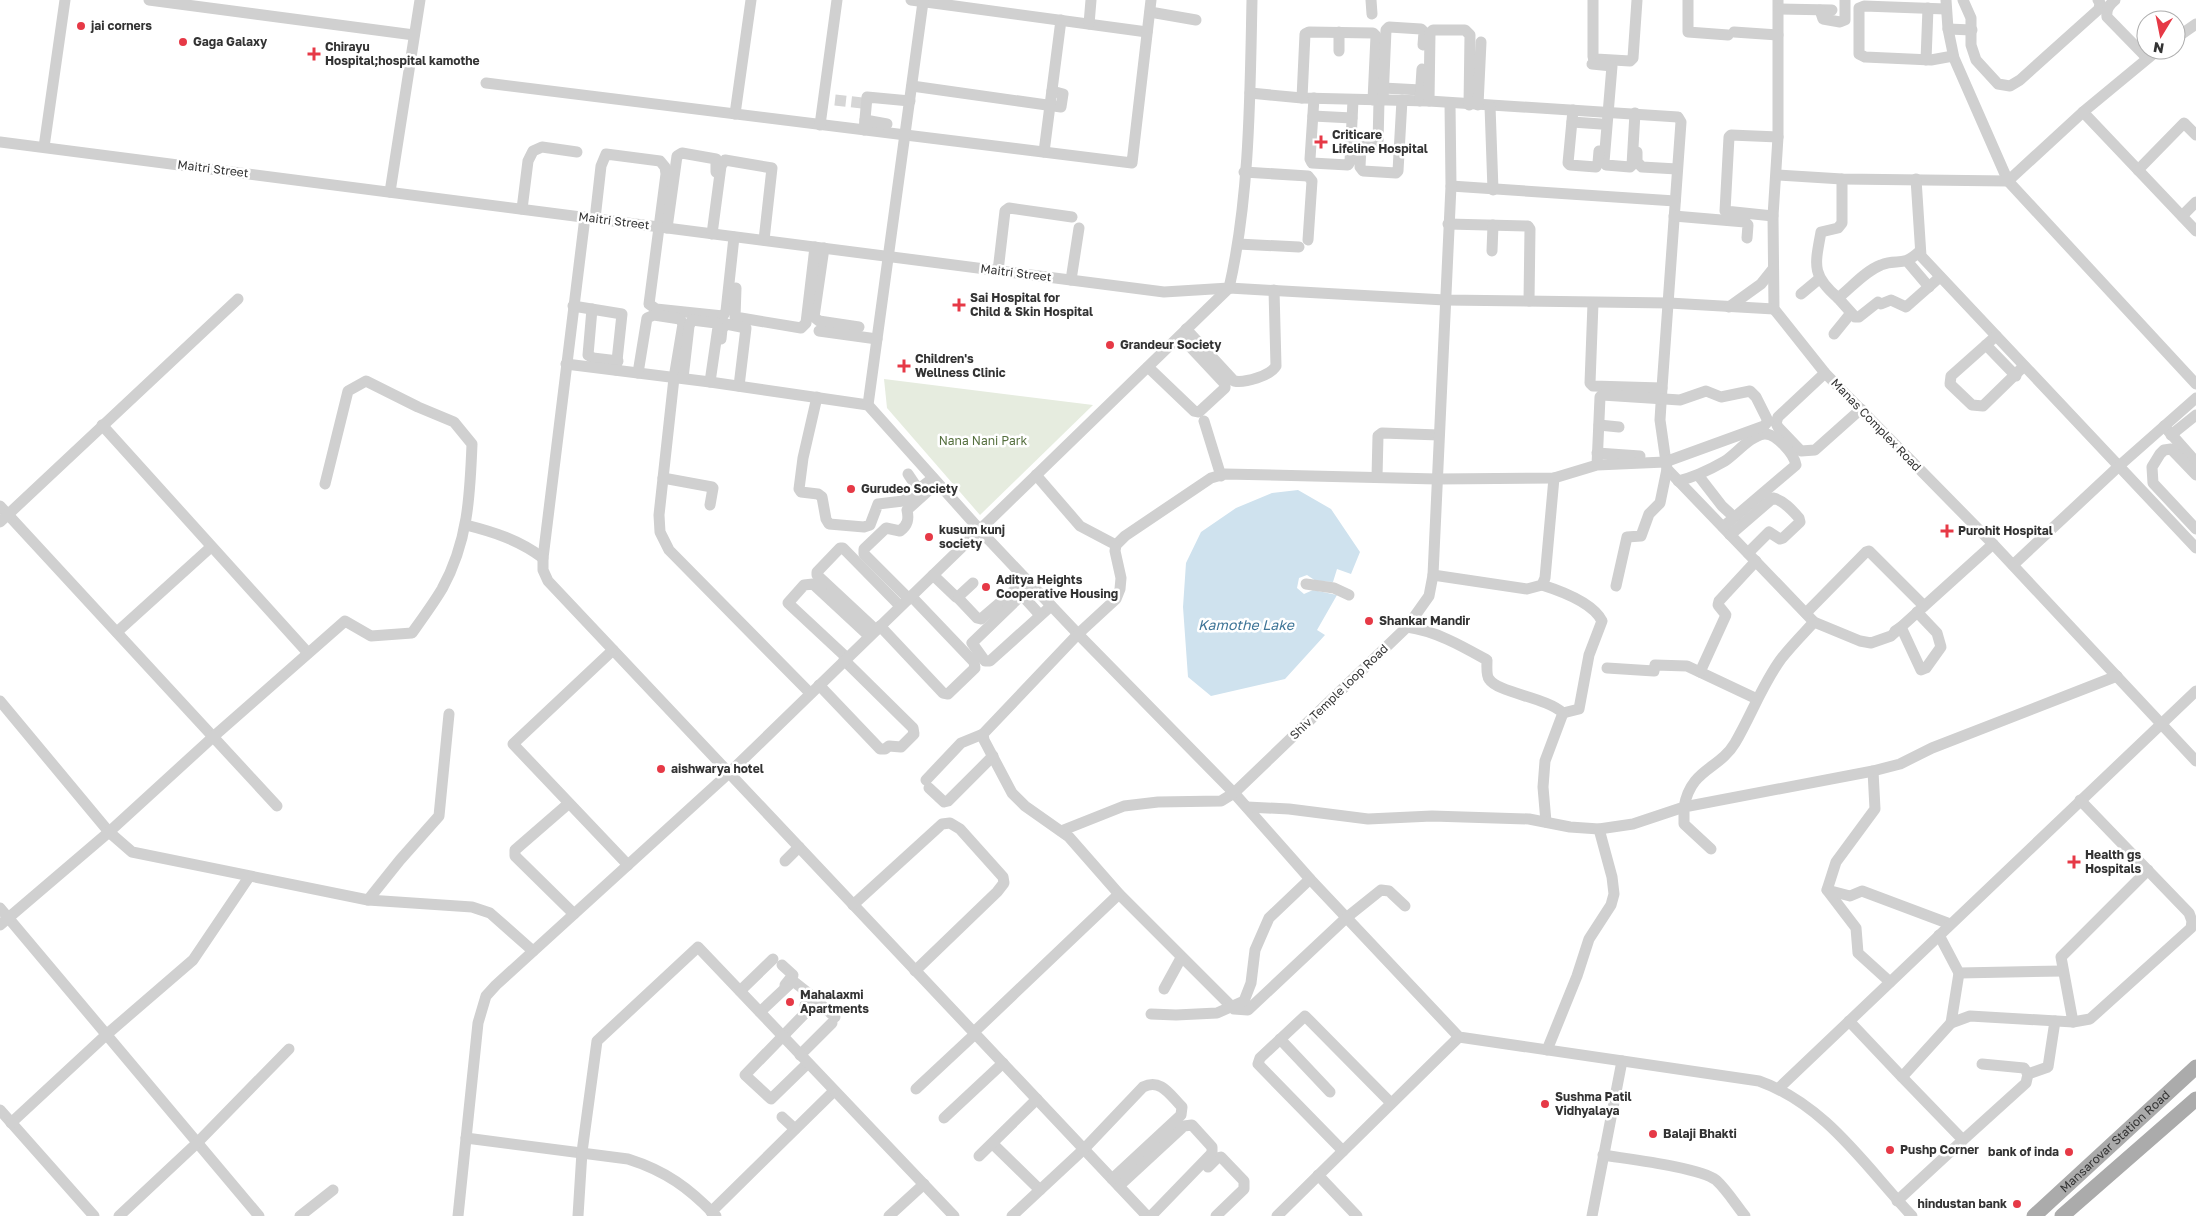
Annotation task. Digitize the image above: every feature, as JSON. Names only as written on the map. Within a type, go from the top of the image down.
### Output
[{"type":"main road","name":"Mansarovar Station Road","points":[[2034,1216],[2196,1067]]},
{"type":"main road","points":[[2185,1078],[2196,1090]]},
{"type":"main road","name":"Mansarovar Station Road","points":[[2062,1216],[2196,1099]]},
{"type":"street","points":[[44,147],[65,0]]},
{"type":"street","points":[[149,0],[414,35]]},
{"type":"street","points":[[245,12],[247,0]]},
{"type":"street","points":[[390,192],[420,0]]},
{"type":"street","points":[[736,114],[751,0]]},
{"type":"street","points":[[820,125],[829,99],[837,0]]},
{"type":"street","points":[[911,0],[1148,32]]},
{"type":"street","points":[[1089,24],[1091,0]]},
{"type":"street","points":[[863,126],[906,135],[1132,163],[1151,0]]},
{"type":"street","points":[[458,1216],[478,1023],[486,996],[729,772],[1229,288],[1238,244],[1244,172],[1250,93],[1252,0]]},
{"type":"street","points":[[1371,0],[1372,14]]},
{"type":"street","points":[[1593,0],[1593,57],[1596,59],[1630,61],[1633,58],[1637,0]]},
{"type":"street","points":[[1688,0],[1688,32],[1778,35]]},
{"type":"street","points":[[1820,10],[1823,18],[1840,22],[1845,20],[1845,0]]},
{"type":"street","points":[[1963,0],[1971,18],[1971,45],[1976,60],[1998,84],[2010,86],[2020,80],[2099,9],[2100,3],[2098,0]]},
{"type":"street","points":[[2115,0],[2109,5],[2106,12],[2107,17],[2136,47]]},
{"type":"street","points":[[868,405],[890,256],[923,2]]},
{"type":"street","points":[[1774,309],[1773,219],[1778,137],[1778,4],[1832,10]]},
{"type":"street","points":[[1954,56],[1926,60],[1861,57],[1858,54],[1859,8],[1864,6],[1928,8],[1946,4],[1948,29],[1954,56],[2008,181],[2196,384]]},
{"type":"street","points":[[1926,60],[1928,8]]},
{"type":"street","points":[[1150,12],[1196,20]]},
{"type":"street","points":[[1044,152],[1061,20]]},
{"type":"street","points":[[1378,100],[1383,88],[1386,30],[1389,27],[1421,29],[1424,32],[1423,97]]},
{"type":"street","points":[[1948,29],[1972,30]]},
{"type":"street","points":[[1423,97],[1430,33],[1433,30],[1465,30],[1470,35],[1474,105]]},
{"type":"street","points":[[1353,100],[1350,162],[1348,165],[1312,163],[1310,159],[1313,116],[1308,98],[1306,34],[1309,32],[1339,32],[1373,34],[1376,36],[1379,115],[1378,145],[1376,147],[1361,146],[1360,167],[1363,171],[1396,174],[1398,171],[1402,100]]},
{"type":"street","points":[[1339,32],[1339,51]]},
{"type":"street","points":[[1474,105],[1481,42]]},
{"type":"street","points":[[1776,175],[2008,181],[2082,112],[2144,60]]},
{"type":"street","points":[[1592,64],[1610,64],[1612,66],[1604,162],[1606,165],[1630,167],[1638,113]]},
{"type":"street","points":[[1573,116],[1568,163],[1596,167],[1598,164],[1601,124],[1608,112],[1616,67],[1618,65],[1631,65]]},
{"type":"street","points":[[486,83],[820,125],[863,126],[887,124]]},
{"type":"street","points":[[912,86],[1050,106]]},
{"type":"street","points":[[1383,88],[1450,103],[1573,116],[1601,124]]},
{"type":"street","points":[[1250,93],[1353,100],[1402,100],[1423,97]]},
{"type":"street","points":[[863,126],[867,97],[910,102]]},
{"type":"street","points":[[862,103],[863,126]]},
{"type":"street","name":"Shiv Temple loop Road","points":[[1234,793],[1407,627],[1429,596],[1434,575],[1451,186],[1450,103]]},
{"type":"street","points":[[1490,106],[1493,190]]},
{"type":"street","points":[[1573,116],[1608,112],[1638,113],[1678,117],[1681,122],[1661,393],[1660,420],[1666,466],[1660,503],[1650,514],[1642,536],[1627,537],[1616,586]]},
{"type":"street","points":[[2082,112],[2138,170],[2188,217],[2196,231]]},
{"type":"street","points":[[1638,113],[1638,164],[1642,167],[1677,169]]},
{"type":"street","points":[[1379,115],[1401,115]]},
{"type":"street","points":[[1313,116],[1352,118]]},
{"type":"street","points":[[2138,170],[2184,123],[2196,135]]},
{"type":"street","points":[[1773,219],[1725,211],[1729,137],[1731,134],[1778,137]]},
{"type":"street","name":"Maitri Street","points":[[0,142],[1164,292],[1229,288],[1445,300],[1669,303],[1774,309]]},
{"type":"street","points":[[522,209],[528,161],[533,151],[542,147],[577,152]]},
{"type":"street","points":[[710,233],[717,161],[713,158],[682,153],[677,156],[676,160],[649,304],[656,309],[724,316],[737,237]]},
{"type":"street","points":[[663,227],[666,174],[663,163],[609,154],[603,157],[574,306],[566,364],[542,558],[543,570],[548,581],[915,971],[1116,1183],[1149,1216],[1212,1153],[1212,1147],[1192,1125],[1184,1126],[1116,1183]]},
{"type":"street","points":[[710,233],[721,166],[726,160],[772,168],[764,240]]},
{"type":"street","points":[[1238,244],[1304,244],[1312,182],[1308,176],[1244,172]]},
{"type":"street","points":[[1842,178],[1836,191],[1842,223],[1838,228],[1822,232],[1816,267],[1819,279],[1851,313],[1855,317],[1859,317],[1878,302],[1881,304],[1891,300],[1906,307],[1940,277]]},
{"type":"street","points":[[1916,179],[1920,251],[1925,262],[2196,548]]},
{"type":"street","points":[[1451,186],[1675,200]]},
{"type":"street","points":[[2188,217],[2196,202]]},
{"type":"street","points":[[998,271],[1006,211],[1009,208],[1072,217]]},
{"type":"street","points":[[1674,216],[1745,222],[1748,225],[1747,238]]},
{"type":"street","points":[[1754,221],[1773,219]]},
{"type":"street","points":[[1448,224],[1528,226],[1530,229],[1529,301]]},
{"type":"street","points":[[1492,251],[1493,225]]},
{"type":"street","points":[[1072,280],[1079,228]]},
{"type":"street","points":[[737,237],[735,317],[796,328],[801,328],[806,323],[820,248]]},
{"type":"street","points":[[820,248],[814,317],[819,322],[859,327]]},
{"type":"street","points":[[1838,298],[1870,271],[1882,265],[1907,261],[1920,251]]},
{"type":"street","points":[[1907,261],[1929,286]]},
{"type":"street","points":[[1729,307],[1761,284],[1774,269]]},
{"type":"street","points":[[1801,294],[1819,279]]},
{"type":"street","points":[[1183,333],[1234,381],[1240,382],[1272,372],[1276,366],[1274,290]]},
{"type":"street","points":[[4,518],[238,298]]},
{"type":"street","points":[[1593,303],[1590,383],[1593,386],[1661,393],[1680,400],[1706,391],[1721,396],[1750,391],[1756,397],[1768,421],[1764,426],[1666,466],[1597,459]]},
{"type":"street","points":[[574,306],[622,314],[617,366]]},
{"type":"street","points":[[592,309],[588,355],[593,358],[638,373],[868,405],[979,530],[1248,807],[1310,879],[1459,1037],[1759,1081],[1779,1088],[1796,1097],[1831,1126],[1912,1216]]},
{"type":"street","name":"Manas Complex Road","points":[[1774,309],[1825,373],[1993,544],[2196,761]]},
{"type":"street","points":[[1834,334],[1851,313]]},
{"type":"street","points":[[638,373],[646,321],[647,318],[654,315],[677,318],[682,321],[679,378]]},
{"type":"street","points":[[713,382],[718,327],[716,323],[692,320],[689,326],[679,378],[663,478],[658,523],[660,532],[669,550],[810,693]]},
{"type":"street","points":[[713,382],[722,329],[726,324],[744,326],[748,332],[742,386]]},
{"type":"street","points":[[742,386],[753,327],[780,330]]},
{"type":"street","points":[[819,331],[877,340]]},
{"type":"street","points":[[1148,367],[1194,411],[1199,412],[1224,388],[1225,384],[1183,333]]},
{"type":"street","points":[[1996,336],[1950,376],[1950,384],[1972,405],[1983,406],[2016,376],[2024,366]]},
{"type":"street","points":[[1986,345],[2016,376]]},
{"type":"street","points":[[566,364],[617,366]]},
{"type":"street","points":[[1825,373],[1778,417],[1776,423],[1801,451],[1816,450],[1860,409]]},
{"type":"street","points":[[4,922],[109,832],[213,737],[345,621],[371,636],[412,633],[442,589],[460,547],[470,502],[472,444],[454,422],[418,407],[366,381],[348,391],[325,484]]},
{"type":"street","points":[[1597,459],[1600,397],[1602,395],[1661,393]]},
{"type":"street","points":[[817,397],[809,450],[799,489],[801,492],[818,494],[822,498],[829,524],[864,528],[870,525],[878,504],[903,501],[918,489],[935,480]]},
{"type":"street","points":[[2168,431],[2196,398]]},
{"type":"street","points":[[2013,565],[2119,466],[2168,431],[2196,415]]},
{"type":"street","points":[[1204,421],[1221,476]]},
{"type":"street","points":[[1599,425],[1619,427]]},
{"type":"street","points":[[102,426],[308,653]]},
{"type":"street","points":[[2168,431],[2196,462]]},
{"type":"street","points":[[1377,477],[1378,436],[1382,433],[1439,435]]},
{"type":"street","points":[[1678,480],[1698,475],[1726,460],[1755,438],[1764,434],[1775,436],[1795,459],[1796,465],[1734,517],[1727,531]]},
{"type":"street","points":[[2196,475],[2171,449],[2164,450],[2152,467],[2153,484],[2196,528]]},
{"type":"street","points":[[993,756],[948,802],[944,802],[927,784],[961,743],[983,734],[1078,634],[1116,599],[1120,589],[1121,578],[1116,545],[1125,536],[1211,478],[1226,474],[1437,480],[1554,478],[1597,459],[1640,456]]},
{"type":"street","points":[[1666,466],[1814,622],[1860,641],[1872,643],[1887,638],[1993,544]]},
{"type":"street","points":[[908,474],[918,489]]},
{"type":"street","points":[[1036,475],[1080,526],[1116,545]]},
{"type":"street","points":[[1698,475],[1734,517]]},
{"type":"street","points":[[2127,475],[2152,476]]},
{"type":"street","points":[[663,478],[712,487],[710,505]]},
{"type":"street","points":[[1542,585],[1545,578],[1554,478]]},
{"type":"street","points":[[907,600],[864,554],[864,549],[886,528],[900,531],[905,527],[908,521],[907,510],[935,480]]},
{"type":"street","points":[[1700,672],[1726,615],[1718,605],[1719,601],[1769,532],[1780,539],[1800,522],[1799,518],[1776,498],[1773,498],[1727,531]]},
{"type":"street","points":[[0,506],[4,518],[117,632],[277,806]]},
{"type":"street","points":[[466,525],[500,534],[527,546],[542,558]]},
{"type":"street","points":[[117,632],[212,547]]},
{"type":"street","points":[[840,548],[843,548],[907,600],[974,662],[975,668],[948,694],[943,693],[875,631],[817,572],[840,548]]},
{"type":"street","points":[[1806,612],[1869,551],[1921,609],[1937,633],[1941,647],[1926,668],[1921,670],[1901,627]]},
{"type":"street","points":[[933,575],[956,597]]},
{"type":"street","points":[[1434,575],[1527,589],[1542,585],[1565,592],[1599,614],[1602,621],[1589,655],[1579,709],[1563,713]]},
{"type":"street","points":[[974,582],[960,595],[960,599],[977,618],[981,619],[1029,583]]},
{"type":"street","points":[[1029,583],[1021,594],[972,644],[972,647],[985,661],[990,661],[1051,606]]},
{"type":"street","points":[[819,685],[880,749],[885,749],[889,746],[901,747],[914,734],[913,728],[846,659],[788,604],[804,585],[813,584],[875,631]]},
{"type":"street","points":[[1306,584],[1334,588],[1349,594]]},
{"type":"street","points":[[1021,594],[1040,615]]},
{"type":"street","points":[[1711,849],[1684,824],[1685,800],[1696,778],[1728,753],[1735,744],[1757,699],[1781,659],[1814,622]]},
{"type":"street","points":[[1407,627],[1423,629],[1487,660],[1488,678],[1495,686],[1526,695],[1557,708],[1563,713]]},
{"type":"street","points":[[613,650],[513,744],[568,804],[628,864]]},
{"type":"street","points":[[1607,668],[1654,672],[1655,665],[1687,666],[1757,699]]},
{"type":"street","points":[[1248,807],[1288,809],[1368,818],[1432,816],[1529,819],[1599,829],[1633,824],[1684,807],[1873,771],[1900,764],[1932,748],[2117,676]]},
{"type":"street","points":[[1779,1088],[2161,722],[2196,691]]},
{"type":"street","points":[[0,701],[109,832],[132,852],[368,900],[472,907],[490,913],[534,951]]},
{"type":"street","points":[[1546,822],[1543,787],[1545,761],[1563,713]]},
{"type":"street","points":[[368,900],[439,816],[449,714]]},
{"type":"street","points":[[983,734],[1012,793],[1024,806],[1069,837],[1119,894],[1230,1007],[1242,1011],[1248,1010],[1346,918],[1381,890],[1389,891],[1405,906]]},
{"type":"street","points":[[1827,890],[1836,862],[1875,809],[1873,771]]},
{"type":"street","points":[[1061,831],[1124,806],[1158,802],[1221,801],[1234,793]]},
{"type":"street","points":[[1902,1077],[1952,1023],[1970,1016],[2073,1022],[2090,1020],[2191,928],[2192,921],[2189,913],[2080,800]]},
{"type":"street","points":[[568,804],[515,850],[515,856],[574,914]]},
{"type":"street","points":[[854,905],[942,824],[950,823],[960,829],[1004,877],[1004,883],[998,892],[915,971]]},
{"type":"street","points":[[1547,1050],[1577,976],[1589,939],[1611,905],[1614,894],[1612,877],[1599,829]]},
{"type":"street","points":[[784,861],[799,847]]},
{"type":"street","points":[[2073,1022],[2061,957],[2148,870]]},
{"type":"street","points":[[11,1123],[106,1035],[193,960],[249,877]]},
{"type":"street","points":[[1151,1014],[1217,1013],[1244,1001],[1252,984],[1255,950],[1269,918],[1310,879]]},
{"type":"street","points":[[1827,890],[1850,896],[1862,891],[1950,924]]},
{"type":"street","points":[[1827,890],[1856,928],[1858,953],[1890,982]]},
{"type":"street","points":[[916,1089],[1119,894]]},
{"type":"street","points":[[0,908],[4,922],[106,1035],[258,1216]]},
{"type":"street","points":[[1939,935],[1959,973],[1952,1023]]},
{"type":"street","points":[[578,1216],[582,1152],[596,1041],[698,947],[954,1216]]},
{"type":"street","points":[[1164,989],[1181,958]]},
{"type":"street","points":[[740,991],[778,962],[792,975],[792,978],[759,1011]]},
{"type":"street","points":[[1959,973],[2063,971]]},
{"type":"street","points":[[759,1011],[793,981],[813,998],[745,1075],[771,1099],[807,1062]]},
{"type":"street","points":[[771,1104],[807,1062],[834,1020],[817,1000],[780,1034]]},
{"type":"street","points":[[1343,1151],[1258,1064],[1260,1058],[1305,1016],[1391,1103]]},
{"type":"street","points":[[1849,1021],[1963,1140]]},
{"type":"street","points":[[2028,1074],[2048,1067],[2054,1021]]},
{"type":"street","points":[[1277,1216],[1459,1037]]},
{"type":"street","points":[[1280,1039],[1330,1092]]},
{"type":"street","points":[[119,1216],[196,1144],[289,1049]]},
{"type":"street","points":[[1592,1216],[1622,1061]]},
{"type":"street","points":[[946,1119],[1004,1064]]},
{"type":"street","points":[[1898,1201],[2026,1083],[2028,1074],[2024,1068],[2019,1066],[1982,1064]]},
{"type":"street","points":[[1012,1216],[1084,1149],[1143,1087],[1152,1083],[1161,1085],[1182,1107],[1181,1115],[1116,1183]]},
{"type":"street","points":[[466,1138],[582,1152],[650,1166],[686,1187],[713,1214],[834,1091]]},
{"type":"street","points":[[1039,1102],[996,1147],[981,1158],[1039,1102]]},
{"type":"street","points":[[0,1110],[94,1216]]},
{"type":"street","points":[[782,1117],[795,1130]]},
{"type":"street","points":[[996,1147],[1040,1190]]},
{"type":"street","points":[[1603,1155],[1710,1176],[1745,1216]]},
{"type":"street","points":[[1157,1216],[1217,1158],[1221,1157],[1244,1181],[1245,1185],[1244,1189],[1216,1216]]},
{"type":"street","points":[[1318,1175],[1357,1216]]},
{"type":"street","points":[[889,1216],[924,1184]]},
{"type":"street","points":[[300,1216],[334,1190]]},
{"type":"green space","name":"Nana Nani Park","points":[[884,379],[1093,405],[980,515],[887,408]]},
{"type":"water","name":"Kamothe Lake","points":[[1298,490],[1331,509],[1360,552],[1351,574],[1337,569],[1333,582],[1316,581],[1307,575],[1299,578],[1297,588],[1304,594],[1313,590],[1337,595],[1317,630],[1325,635],[1285,679],[1211,696],[1188,677],[1183,607],[1186,563],[1201,532],[1236,508],[1272,493]]},
{"type":"tunnel","points":[[835,100],[862,103]]},
{"type":"place","name":"jai corners","points":[[81,26]]},
{"type":"place","name":"Gaga Galaxy","points":[[183,42]]},
{"type":"place","name":"Chirayu Hospital;hospital kamothe","points":[[314,54]]},
{"type":"place","name":"Criticare Lifeline Hospital","points":[[1321,142]]},
{"type":"place","name":"Sai Hospital for Child & Skin Hospital","points":[[959,305]]},
{"type":"place","name":"Grandeur Society","points":[[1110,345]]},
{"type":"place","name":"Children's Wellness Clinic","points":[[904,366]]},
{"type":"place","name":"Gurudeo Society","points":[[851,489]]},
{"type":"place","name":"Purohit Hospital","points":[[1947,531]]},
{"type":"place","name":"kusum kunj society","points":[[929,537]]},
{"type":"place","name":"Aditya Heights Cooperative Housing","points":[[986,587]]},
{"type":"place","name":"Shankar Mandir","points":[[1369,621]]},
{"type":"place","name":"aishwarya hotel","points":[[661,769]]},
{"type":"place","name":"Health gs Hospitals","points":[[2074,862]]},
{"type":"place","name":"Mahalaxmi Apartments","points":[[790,1002]]},
{"type":"place","name":"Sushma Patil Vidhyalaya","points":[[1545,1104]]},
{"type":"place","name":"Balaji Bhakti","points":[[1653,1134]]},
{"type":"place","name":"Pushp Corner","points":[[1890,1150]]},
{"type":"place","name":"bank of inda","points":[[2069,1152]]},
{"type":"place","name":"hindustan bank","points":[[2017,1204]]}]
